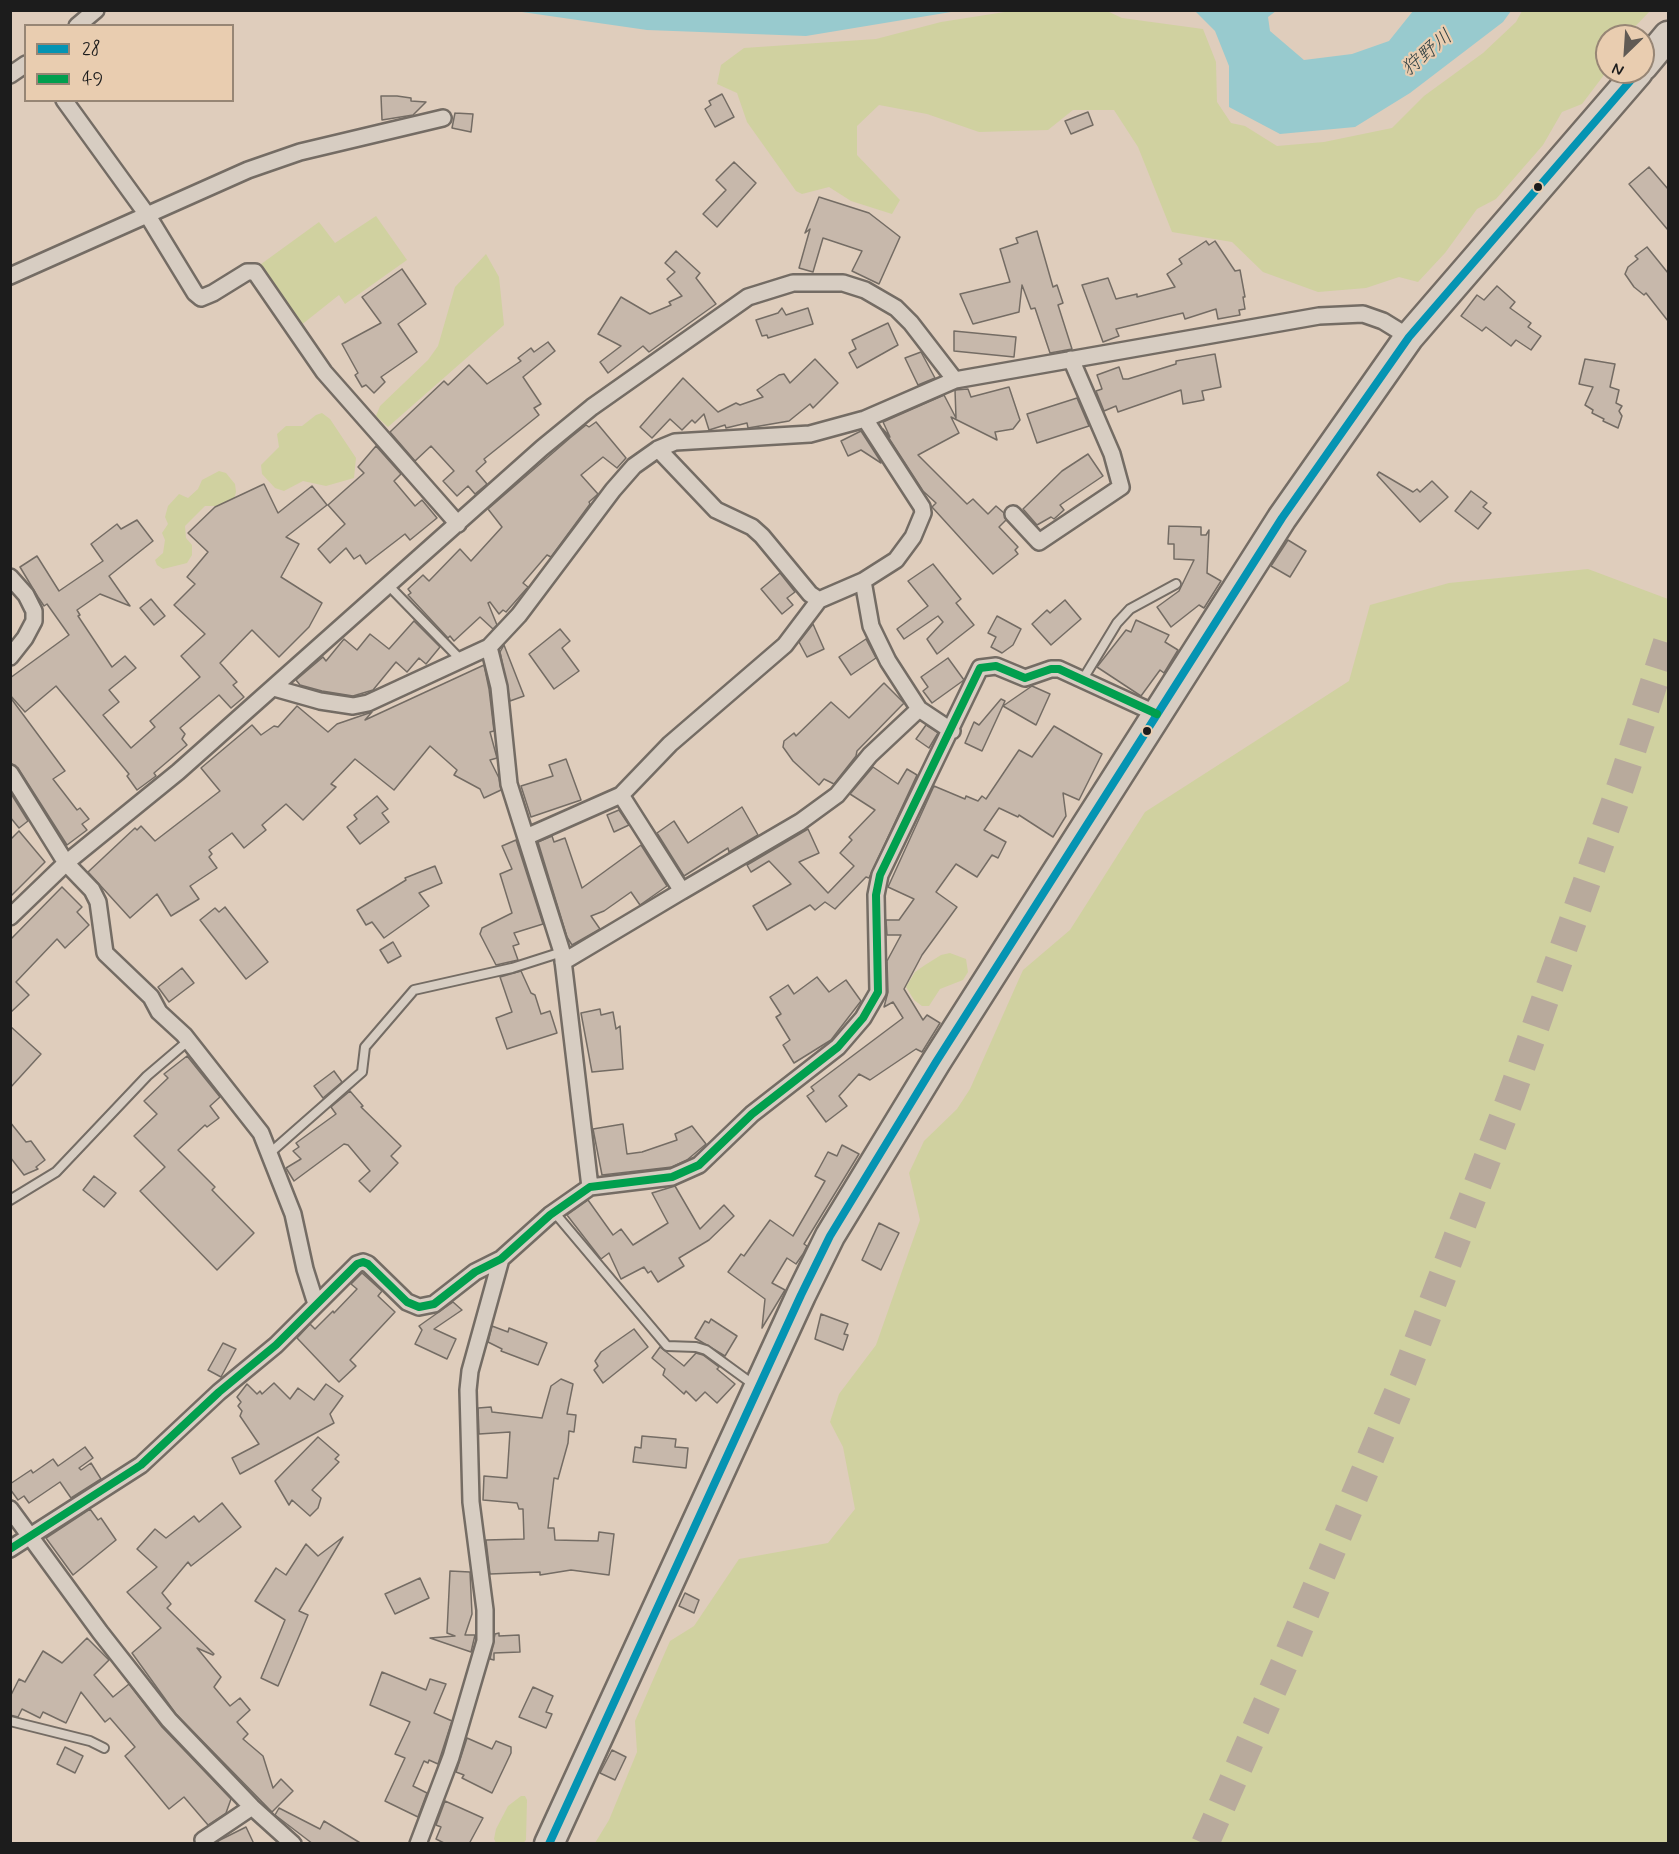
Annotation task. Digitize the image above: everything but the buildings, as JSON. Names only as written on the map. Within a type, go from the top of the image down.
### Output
[{"type":"highway","points":[[1655,52],[1668,36]]},
{"type":"highway","points":[[549,1844],[830,1236],[936,1062],[1282,518],[1409,337],[1628,84]]},
{"type":"street","points":[[79,24],[96,10]]},
{"type":"street","points":[[10,75],[24,65]]},
{"type":"street","points":[[65,102],[148,216],[195,293],[201,298],[248,272],[255,272],[324,372],[458,524]]},
{"type":"street","points":[[10,276],[248,170],[300,152],[443,118]]},
{"type":"street","points":[[10,917],[66,863],[178,772],[592,407],[748,297],[793,283],[843,283],[865,290],[896,308],[911,323],[955,380]]},
{"type":"street","points":[[274,688],[320,701],[353,706],[368,703],[489,647],[519,615],[613,490],[634,466],[658,449],[690,439],[810,434],[865,419],[955,380],[1320,316],[1362,314],[1383,321],[1409,337]]},
{"type":"street","points":[[1013,514],[1039,542],[1121,487],[1112,454],[1071,359]]},
{"type":"street","points":[[526,837],[621,795],[670,744],[785,645],[819,600],[863,581],[900,555],[913,537],[923,513],[922,507],[865,419]]},
{"type":"street","points":[[658,449],[716,510],[752,527],[762,536],[810,594],[819,600]]},
{"type":"street","points":[[10,577],[26,595],[34,611],[34,621],[25,638],[10,657]]},
{"type":"street","points":[[863,581],[871,627],[888,661],[919,709],[952,731]]},
{"type":"street","points":[[489,647],[499,687],[509,784],[563,957],[590,1187]]},
{"type":"street","points":[[10,1549],[141,1465],[219,1392],[276,1344],[351,1269],[363,1262],[407,1302],[419,1307],[434,1304],[475,1272],[501,1259],[554,1212],[590,1187],[672,1177],[699,1165],[752,1114],[838,1047],[863,1018],[878,992],[880,978],[875,940],[876,887],[980,668],[996,666],[1025,678],[1055,668],[1157,714]]},
{"type":"street","points":[[563,957],[800,822],[837,795],[870,755],[919,709]]},
{"type":"street","points":[[12,779],[66,863],[92,890],[98,902],[105,953],[151,997],[159,1012],[188,1041],[261,1133],[271,1152],[293,1214],[305,1269],[316,1304]]},
{"type":"street","points":[[621,795],[682,891]]},
{"type":"street","points":[[418,1844],[448,1767],[485,1641],[485,1610],[471,1502],[468,1390],[470,1371],[501,1259]]},
{"type":"street","points":[[10,1509],[169,1720],[252,1807],[293,1844]]},
{"type":"street","points":[[202,1842],[252,1807]]},
{"type":"lane","points":[[1083,679],[1117,623],[1130,609],[1176,584]]},
{"type":"lane","points":[[388,585],[462,661]]},
{"type":"lane","points":[[271,1152],[362,1072],[365,1047],[414,990],[563,957]]},
{"type":"lane","points":[[10,1200],[56,1172],[147,1076],[188,1041]]},
{"type":"lane","points":[[554,1212],[667,1346],[696,1347],[706,1350],[758,1388]]},
{"type":"lane","points":[[10,1721],[90,1742],[104,1748]]},
{"type":"green space","points":[[1011,11],[1107,11],[1122,18],[1203,29],[1216,62],[1217,102],[1231,123],[1245,126],[1277,146],[1324,142],[1392,128],[1424,96],[1483,53],[1516,22],[1522,11],[1650,11],[1638,24],[1595,24],[1595,84],[1597,84],[1582,104],[1562,112],[1543,145],[1496,199],[1477,209],[1445,253],[1418,282],[1399,277],[1366,288],[1318,292],[1263,272],[1232,242],[1172,232],[1138,147],[1114,110],[1073,110],[1048,130],[979,132],[927,114],[879,105],[857,126],[857,155],[900,200],[892,214],[851,201],[829,187],[802,194],[796,191],[747,122],[737,93],[717,84],[721,65],[744,48],[876,39],[941,22]]},
{"type":"green space","points":[[376,216],[407,260],[345,304],[339,295],[300,326],[257,267],[319,222],[335,243]]},
{"type":"green space","points":[[486,254],[499,277],[504,325],[388,427],[376,416],[380,406],[428,360],[438,346],[455,287]]},
{"type":"green space","points":[[322,413],[330,419],[356,458],[354,478],[326,486],[303,481],[284,491],[275,488],[262,474],[261,465],[279,447],[277,434],[286,426],[302,426]]},
{"type":"green space","points":[[219,471],[226,473],[235,484],[236,492],[232,506],[205,506],[185,526],[186,538],[192,545],[192,555],[187,563],[163,569],[157,565],[155,560],[163,553],[165,540],[162,533],[168,524],[165,517],[168,506],[179,494],[188,498],[198,489],[202,480]]},
{"type":"green space","points":[[1588,569],[1668,599],[1668,1843],[595,1843],[609,1820],[637,1752],[635,1721],[670,1641],[694,1626],[739,1559],[828,1543],[855,1509],[843,1447],[830,1422],[839,1394],[876,1345],[920,1220],[909,1173],[924,1141],[957,1109],[970,1089],[1023,970],[1070,930],[1145,812],[1349,681],[1370,605],[1449,583]]},
{"type":"green space","points":[[950,953],[966,959],[968,972],[963,980],[940,989],[929,1006],[922,1006],[914,1000],[906,987],[915,972],[941,955]]},
{"type":"green space","points":[[521,1796],[525,1796],[527,1800],[526,1840],[523,1843],[496,1843],[494,1839],[496,1829],[508,1806]]},
{"type":"water","points":[[515,11],[957,11],[806,36],[647,30]]},
{"type":"water","name":"狩野川","points":[[1195,11],[1276,11],[1268,17],[1270,31],[1304,60],[1352,54],[1389,41],[1413,11],[1511,11],[1503,22],[1410,93],[1355,127],[1280,134],[1229,107],[1229,66],[1215,31]]},
{"type":"tunnel","points":[[1205,1844],[1288,1655],[1403,1380],[1510,1099],[1622,782],[1668,639]]},
{"type":"transit line","name":"28","points":[[549,1844],[830,1236],[936,1062],[1282,518],[1409,337],[1628,84]]},
{"type":"transit line","name":"49","points":[[10,1549],[141,1465],[219,1392],[276,1345],[357,1264],[363,1262],[368,1264],[407,1302],[419,1307],[434,1304],[475,1272],[501,1259],[550,1215],[590,1187],[672,1177],[699,1165],[752,1114],[838,1047],[863,1018],[878,992],[876,895],[880,875],[980,668],[996,666],[1025,678],[1051,669],[1059,669],[1157,714]]}]
